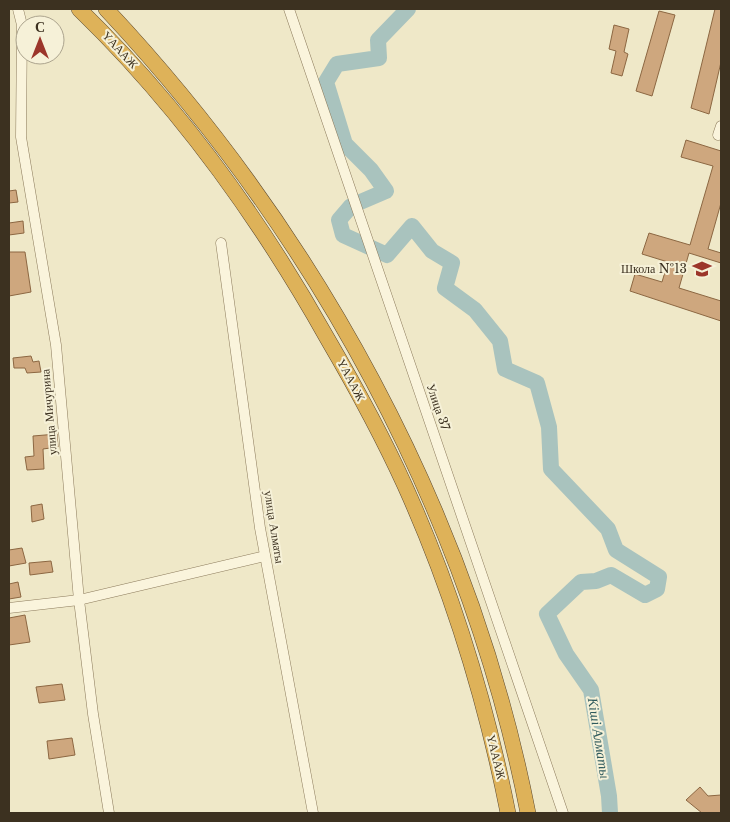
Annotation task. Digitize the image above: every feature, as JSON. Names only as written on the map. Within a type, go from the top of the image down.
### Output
[{"type":"highway","name":"ҮАААЖ","points":[[79,9],[171,106],[231,184],[294,279],[349,375],[405,485],[445,588],[480,698],[508,813]]},
{"type":"highway","name":"ҮАААЖ","points":[[106,9],[180,91],[264,200],[316,283],[386,405],[421,478],[462,579],[503,707],[528,813]]},
{"type":"street","name":"улица Мичурина","points":[[18,9],[22,25],[20,137],[56,345],[79,600],[93,714],[109,813]]},
{"type":"street","name":"Улица 37","points":[[289,9],[563,813]]},
{"type":"street","name":"улица Алматы","points":[[221,243],[265,556],[313,813]]},
{"type":"street","points":[[9,608],[79,600],[265,556]]},
{"type":"building","points":[[715,9],[721,9],[721,62],[709,114],[691,108]]},
{"type":"building","points":[[659,11],[675,15],[652,96],[636,91]]},
{"type":"building","points":[[614,25],[629,29],[624,52],[628,54],[622,76],[611,73],[616,51],[609,49]]},
{"type":"building","points":[[686,140],[721,151],[721,203],[708,249],[721,253],[721,263],[689,253],[679,288],[721,301],[721,321],[630,291],[635,274],[662,282],[668,262],[642,254],[649,233],[690,245],[713,166],[681,157]]},
{"type":"building","points":[[16,190],[18,202],[9,203],[9,191]]},
{"type":"building","points":[[23,221],[24,233],[9,235],[9,223]]},
{"type":"building","points":[[9,252],[25,252],[31,292],[9,296]]},
{"type":"building","points":[[31,356],[33,362],[39,361],[41,372],[27,373],[25,368],[14,368],[13,358]]},
{"type":"building","points":[[57,434],[58,447],[43,449],[44,469],[27,470],[25,457],[34,456],[33,436]]},
{"type":"building","points":[[42,504],[44,519],[32,522],[31,506]]},
{"type":"building","points":[[22,548],[26,563],[9,566],[9,550]]},
{"type":"building","points":[[51,561],[53,572],[30,575],[29,563]]},
{"type":"building","points":[[18,582],[21,597],[9,599],[9,584]]},
{"type":"building","points":[[25,615],[30,642],[9,645],[9,618]]},
{"type":"building","points":[[62,684],[65,700],[39,703],[36,687]]},
{"type":"building","points":[[72,738],[75,755],[49,759],[47,741]]},
{"type":"building","points":[[700,787],[708,796],[721,795],[721,813],[702,813],[686,800]]},
{"type":"waterway","name":"Кіші Алматы","points":[[408,9],[378,40],[379,58],[337,64],[326,82],[345,144],[371,170],[386,191],[351,206],[339,220],[343,235],[387,255],[412,226],[432,251],[452,263],[445,288],[475,310],[500,341],[505,369],[537,383],[549,427],[551,469],[608,529],[616,550],[659,577],[657,589],[645,595],[611,575],[596,581],[581,582],[547,614],[566,654],[591,690],[609,796],[610,813]]},
{"type":"place","name":"Школа №13","points":[[702,269]]}]
